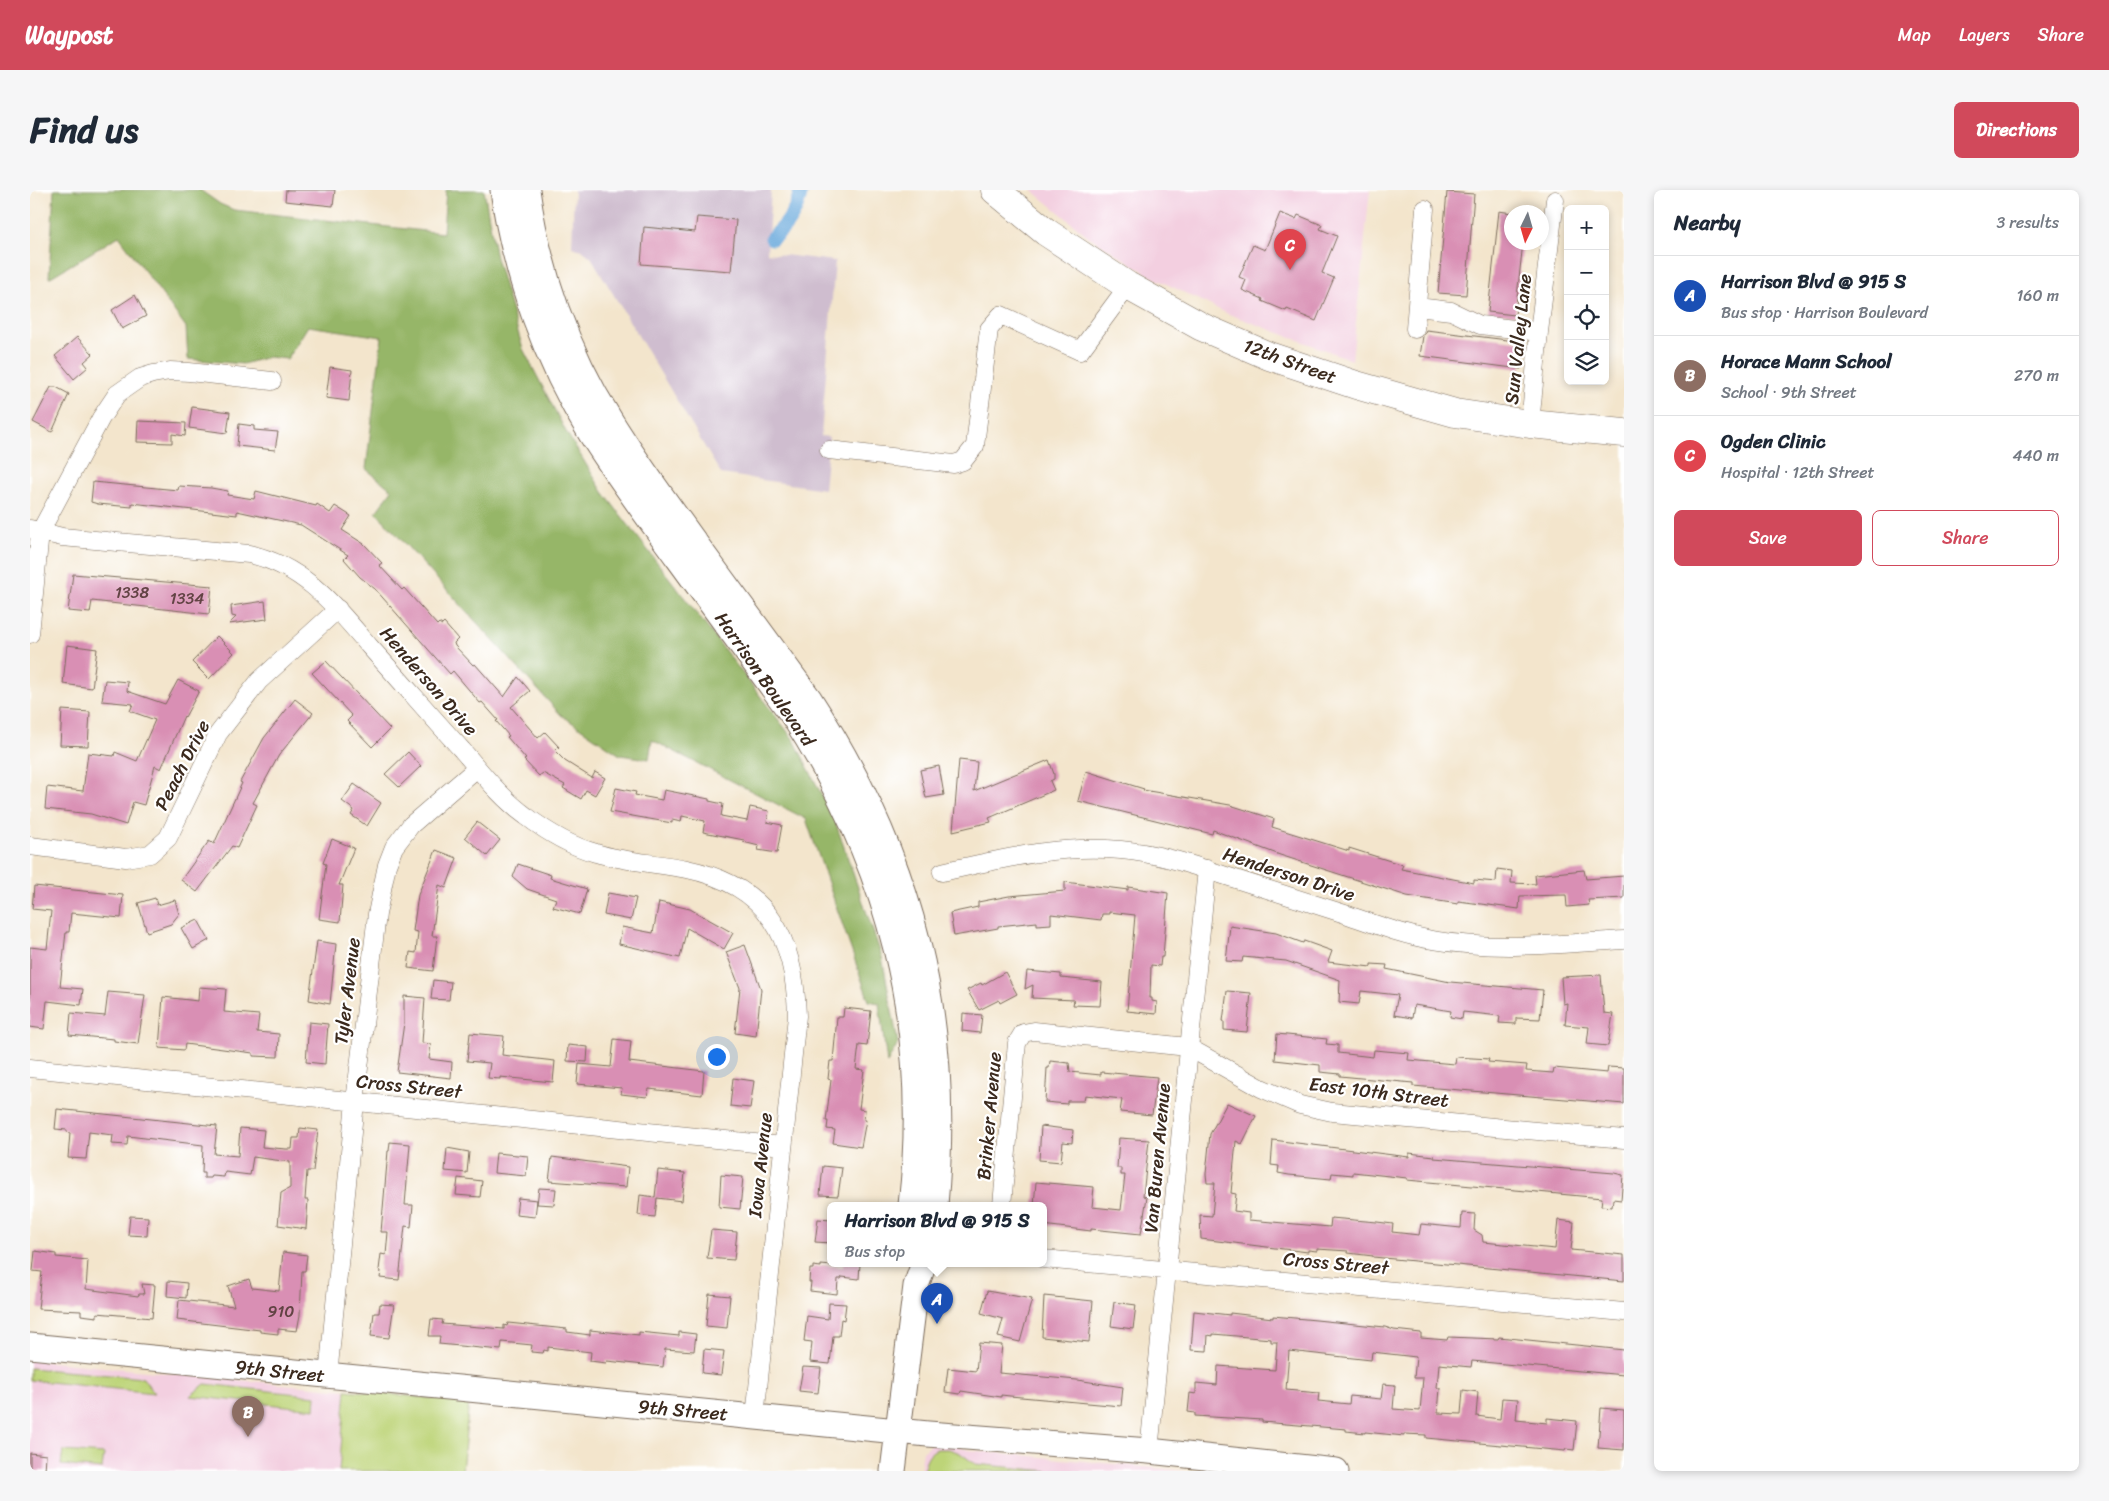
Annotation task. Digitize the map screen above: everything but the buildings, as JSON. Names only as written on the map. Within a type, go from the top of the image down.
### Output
[{"type":"main road","name":"Harrison Boulevard","points":[[503,190],[516,256],[534,312],[553,361],[575,406],[612,465],[798,723],[823,763],[863,847],[887,912],[898,954],[911,1025],[918,1133],[911,1202]]},
{"type":"main road","name":"Harrison Boulevard","points":[[527,190],[538,247],[554,302],[566,334],[595,393],[626,445],[810,700],[838,743],[876,820],[907,902],[919,946],[933,1018],[938,1072],[940,1135],[934,1202]]},
{"type":"main road","name":"12th Street","points":[[994,190],[1046,232],[1128,286],[1202,327],[1269,356],[1356,385],[1455,413],[1530,424],[1624,434]]},
{"type":"main road","points":[[893,1471],[914,1274]]},
{"type":"main road","name":"9th Street","points":[[30,1346],[755,1417],[1150,1451],[1336,1471]]},
{"type":"street","name":"Sun Valley Lane","points":[[1530,424],[1555,200]]},
{"type":"street","points":[[1415,329],[1425,209]]},
{"type":"street","points":[[828,450],[954,464],[963,461],[974,446],[989,329],[1001,315],[1080,351],[1128,286]]},
{"type":"street","points":[[1417,307],[1451,311],[1475,323],[1487,326],[1539,332]]},
{"type":"street","points":[[30,634],[35,531],[101,418],[118,394],[128,385],[153,374],[170,371],[272,382]]},
{"type":"street","name":"Henderson Drive","points":[[35,531],[62,538],[249,554],[267,558],[301,575],[338,610],[477,768],[523,814],[557,837],[598,854],[689,870],[729,883],[754,900],[774,921]]},
{"type":"street","name":"Peach Drive","points":[[30,846],[126,858],[150,854],[168,838],[218,734],[259,681],[338,610]]},
{"type":"street","name":"Tyler Avenue","points":[[328,1376],[355,1102],[377,914],[387,865],[394,847],[411,825],[477,768]]},
{"type":"street","name":"Henderson Drive","points":[[942,872],[1029,853],[1072,849],[1121,850],[1163,857],[1431,940],[1470,945],[1520,947],[1624,940]]},
{"type":"street","name":"Van Buren Avenue","points":[[1150,1451],[1188,1047],[1207,870]]},
{"type":"street","name":"Iowa Avenue","points":[[755,1417],[797,1016],[790,956],[783,937],[774,921]]},
{"type":"street","name":"East 10th Street","points":[[1023,1033],[1034,1031],[1188,1047],[1262,1088],[1300,1105],[1332,1112],[1624,1139]]},
{"type":"street","name":"Brinker Avenue","points":[[1002,1202],[1017,1043],[1023,1033]]},
{"type":"street","name":"Cross Street","points":[[30,1068],[783,1146]]},
{"type":"street","name":"Cross Street","points":[[1047,1259],[1624,1312]]},
{"type":"shaded area","points":[[574,190],[771,190],[767,253],[835,261],[821,436],[829,437],[824,489],[721,474],[591,257],[582,250],[572,247]]},
{"type":"shaded area","points":[[1032,190],[1370,190],[1352,360],[1226,313],[1152,277],[1088,236]]},
{"type":"shaded area","points":[[30,1360],[469,1402],[462,1471],[30,1471]]},
{"type":"shaded area","points":[[934,1442],[950,1443],[968,1450],[1186,1471],[920,1471],[923,1451]]},
{"type":"green space","points":[[54,190],[200,190],[220,204],[234,210],[443,233],[446,190],[484,190],[496,258],[523,349],[565,430],[603,492],[794,740],[835,821],[882,957],[898,1043],[887,1063],[879,1003],[869,1001],[806,819],[652,740],[649,759],[620,755],[561,715],[376,512],[392,490],[366,469],[382,337],[308,326],[287,359],[268,357],[243,364],[188,359],[186,327],[119,236],[49,278]]},
{"type":"green space","points":[[30,1368],[143,1378],[154,1393],[30,1380]]},
{"type":"green space","points":[[205,1384],[316,1396],[315,1409],[190,1396]]},
{"type":"green space","points":[[346,1390],[469,1402],[462,1471],[339,1471]]},
{"type":"green space","points":[[937,1449],[949,1449],[960,1453],[975,1464],[1048,1471],[923,1471],[929,1455]]},
{"type":"green space","points":[[63,1451],[104,1454],[102,1469],[61,1465]]},
{"type":"waterway","points":[[772,238],[791,217],[801,190]]},
{"type":"place","name":"Ogden Clinic","points":[[1290,270]]},
{"type":"place","name":"Harrison Blvd @ 915 S","points":[[937,1324]]},
{"type":"place","name":"Horace Mann School","points":[[248,1437]]}]
